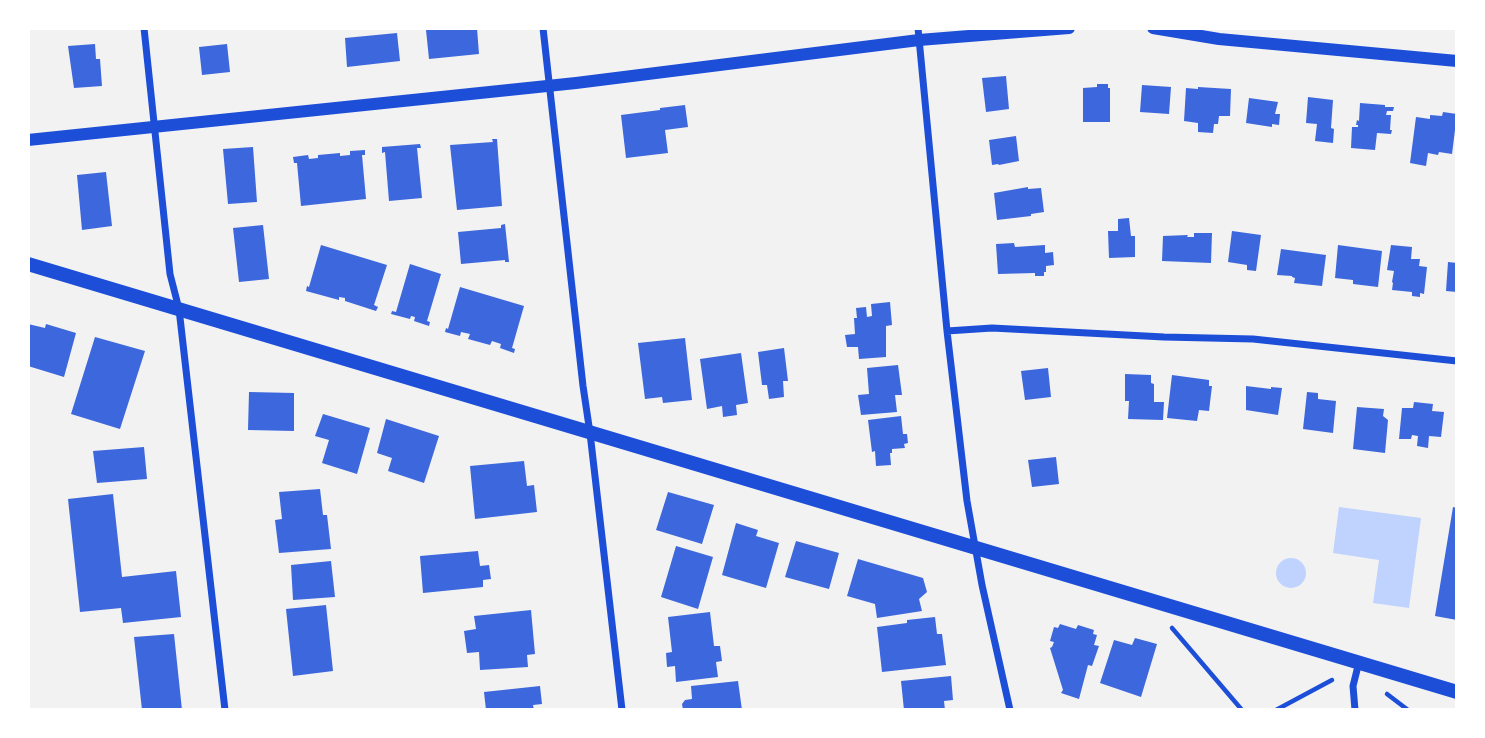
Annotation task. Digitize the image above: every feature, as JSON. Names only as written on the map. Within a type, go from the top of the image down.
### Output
[{"type":"main road","points":[[28,264],[1457,691]]},
{"type":"street","points":[[144,28],[170,274],[179,309],[225,710]]},
{"type":"street","points":[[543,28],[621,710]]},
{"type":"street","points":[[28,140],[550,86],[919,34],[1069,28]]},
{"type":"street","points":[[1153,28],[1219,33],[1457,61]]},
{"type":"street","points":[[919,34],[947,331],[967,500],[1010,710]]},
{"type":"street","points":[[947,331],[992,328],[1253,339],[1457,361]]},
{"type":"street","points":[[1355,710],[1353,686],[1359,662]]},
{"type":"path","points":[[1172,628],[1242,710]]},
{"type":"path","points":[[1276,710],[1332,680]]},
{"type":"path","points":[[1387,694],[1408,710]]},
{"type":"water","points":[[1339,507],[1421,518],[1409,608],[1373,603],[1379,560],[1333,553]]},
{"type":"water","points":[[1291,558],[1301,563],[1306,573],[1301,583],[1291,588],[1281,583],[1276,573],[1281,563]]},
{"type":"building","points":[[477,28],[479,54],[429,59],[426,30]]},
{"type":"building","points":[[397,33],[400,61],[347,67],[345,38]]},
{"type":"building","points":[[95,44],[96,59],[100,59],[102,86],[74,88],[68,46]]},
{"type":"building","points":[[227,44],[230,72],[202,75],[199,47]]},
{"type":"building","points":[[1006,76],[1009,109],[986,112],[982,78]]},
{"type":"building","points":[[1097,84],[1108,84],[1110,88],[1110,122],[1083,122],[1083,88],[1097,87]]},
{"type":"building","points":[[1142,85],[1171,87],[1169,114],[1140,112]]},
{"type":"building","points":[[1186,88],[1231,89],[1230,116],[1219,116],[1213,133],[1198,132],[1198,123],[1184,121]]},
{"type":"building","points":[[1308,97],[1333,100],[1333,143],[1315,141],[1317,124],[1306,123]]},
{"type":"building","points":[[1249,98],[1278,102],[1275,114],[1280,114],[1279,125],[1272,124],[1272,127],[1246,123]]},
{"type":"building","points":[[1360,103],[1394,107],[1393,111],[1387,111],[1386,115],[1391,115],[1391,134],[1377,133],[1375,150],[1351,148],[1352,127],[1358,127],[1356,125],[1357,120],[1359,121]]},
{"type":"building","points":[[685,105],[688,127],[665,130],[668,153],[626,158],[621,115]]},
{"type":"building","points":[[1443,112],[1457,114],[1452,154],[1428,153],[1426,166],[1410,163],[1416,117],[1430,119],[1430,115],[1442,116]]},
{"type":"building","points":[[1016,136],[1019,161],[992,165],[989,140]]},
{"type":"building","points":[[492,139],[497,139],[502,206],[457,210],[450,145],[493,142]]},
{"type":"building","points":[[420,144],[421,148],[417,148],[422,198],[389,201],[385,152],[382,153],[382,147]]},
{"type":"building","points":[[253,147],[257,202],[228,204],[223,149]]},
{"type":"building","points":[[365,150],[365,155],[362,155],[366,199],[301,206],[297,163],[294,163],[293,157],[308,155],[309,159],[318,158],[318,155],[340,153],[340,156],[350,155],[350,151]]},
{"type":"building","points":[[106,172],[112,226],[82,230],[77,175]]},
{"type":"building","points":[[1028,187],[1041,188],[1044,212],[997,220],[994,193]]},
{"type":"building","points":[[1129,218],[1131,236],[1135,236],[1135,257],[1109,258],[1108,231],[1118,231],[1118,219]]},
{"type":"building","points":[[505,224],[509,262],[505,260],[461,264],[458,232],[501,228],[501,225]]},
{"type":"building","points":[[263,225],[269,279],[239,282],[233,228]]},
{"type":"building","points":[[1232,231],[1261,235],[1256,271],[1247,270],[1247,265],[1228,262]]},
{"type":"building","points":[[1194,233],[1212,233],[1211,263],[1162,261],[1163,236],[1194,237]]},
{"type":"building","points":[[1014,243],[1015,247],[1045,245],[1045,253],[1053,252],[1054,265],[1046,266],[1044,276],[1035,276],[1035,273],[998,274],[996,244]]},
{"type":"building","points":[[321,245],[387,265],[374,305],[378,307],[376,311],[345,301],[345,298],[339,297],[339,300],[306,291]]},
{"type":"building","points":[[1338,245],[1382,251],[1378,287],[1353,284],[1353,280],[1335,278]]},
{"type":"building","points":[[1391,245],[1412,247],[1411,259],[1420,259],[1419,266],[1427,267],[1424,294],[1420,293],[1420,297],[1412,296],[1412,292],[1392,290],[1394,271],[1387,270]]},
{"type":"building","points":[[1281,249],[1326,255],[1322,286],[1294,283],[1295,278],[1292,276],[1277,275]]},
{"type":"building","points":[[1448,262],[1457,263],[1457,292],[1446,291]]},
{"type":"building","points":[[410,264],[441,274],[427,321],[430,322],[429,326],[414,321],[415,317],[411,316],[410,319],[391,314],[392,311],[396,312]]},
{"type":"building","points":[[460,287],[524,306],[512,348],[515,349],[514,353],[500,348],[501,344],[492,341],[490,345],[468,339],[470,334],[461,332],[460,336],[445,332]]},
{"type":"building","points":[[890,302],[892,325],[886,326],[886,357],[859,359],[858,347],[847,347],[845,335],[855,334],[856,308],[866,307],[867,317],[872,316],[871,304]]},
{"type":"building","points":[[28,324],[45,328],[46,324],[76,333],[64,377],[28,366]]},
{"type":"building","points":[[95,337],[145,351],[120,429],[71,414]]},
{"type":"building","points":[[685,338],[692,400],[663,403],[662,397],[645,399],[638,343]]},
{"type":"building","points":[[784,348],[788,381],[783,381],[784,397],[769,399],[767,385],[762,385],[758,352]]},
{"type":"building","points":[[741,353],[748,403],[736,405],[737,415],[723,417],[722,406],[707,409],[700,359]]},
{"type":"building","points":[[898,365],[902,395],[895,395],[897,412],[861,415],[858,395],[869,394],[867,368]]},
{"type":"building","points":[[1048,368],[1051,397],[1025,400],[1021,371]]},
{"type":"building","points":[[1125,374],[1151,375],[1154,402],[1164,402],[1163,420],[1128,419],[1129,401],[1125,401]]},
{"type":"building","points":[[1172,375],[1209,380],[1209,386],[1212,386],[1209,411],[1199,410],[1197,421],[1167,418]]},
{"type":"building","points":[[1246,386],[1282,388],[1278,415],[1246,410]]},
{"type":"building","points":[[249,392],[294,393],[294,431],[248,430]]},
{"type":"building","points":[[1307,392],[1318,393],[1318,399],[1336,401],[1333,433],[1303,429]]},
{"type":"building","points":[[1414,402],[1433,404],[1432,411],[1444,412],[1441,437],[1429,436],[1428,448],[1417,446],[1418,436],[1399,439],[1402,408],[1413,408]]},
{"type":"building","points":[[1357,407],[1384,409],[1383,416],[1388,420],[1385,453],[1353,449]]},
{"type":"building","points":[[323,414],[370,428],[357,474],[322,463],[329,440],[315,436]]},
{"type":"building","points":[[901,416],[903,434],[907,434],[908,443],[904,444],[905,448],[892,449],[891,465],[876,466],[868,420]]},
{"type":"building","points":[[386,419],[439,436],[424,483],[388,471],[392,458],[377,453]]},
{"type":"building","points":[[144,447],[147,479],[97,483],[93,451]]},
{"type":"building","points":[[1056,457],[1059,484],[1032,487],[1028,460]]},
{"type":"building","points":[[524,461],[527,486],[534,485],[537,512],[475,519],[470,466]]},
{"type":"building","points":[[320,489],[323,515],[327,515],[331,549],[279,553],[275,520],[282,519],[279,492]]},
{"type":"building","points":[[668,492],[714,505],[702,544],[656,530]]},
{"type":"building","points":[[113,494],[122,577],[176,571],[181,617],[123,623],[121,608],[80,612],[68,499]]},
{"type":"building","points":[[1453,507],[1457,508],[1457,620],[1435,616]]},
{"type":"building","points":[[736,523],[758,530],[756,536],[779,543],[766,588],[722,575]]},
{"type":"building","points":[[796,541],[839,553],[829,589],[785,577]]},
{"type":"building","points":[[676,546],[713,557],[698,609],[661,597]]},
{"type":"building","points":[[478,551],[480,566],[489,565],[491,579],[483,580],[483,587],[423,593],[420,556]]},
{"type":"building","points":[[858,559],[923,578],[927,592],[919,599],[922,611],[877,618],[875,604],[847,596]]},
{"type":"building","points":[[331,561],[335,597],[293,600],[291,565]]},
{"type":"building","points":[[326,605],[333,671],[293,676],[286,609]]},
{"type":"building","points":[[531,610],[535,654],[527,655],[528,667],[480,670],[479,652],[467,653],[464,631],[476,629],[474,616]]},
{"type":"building","points":[[710,612],[714,646],[720,646],[722,661],[716,662],[718,677],[676,682],[675,666],[667,667],[666,653],[672,652],[668,617]]},
{"type":"building","points":[[935,617],[937,634],[942,634],[946,665],[882,672],[877,627]]},
{"type":"building","points":[[1060,624],[1076,629],[1078,625],[1094,630],[1093,634],[1097,635],[1094,645],[1099,646],[1092,666],[1088,665],[1079,699],[1061,693],[1063,690],[1050,648],[1054,642],[1050,641],[1054,627],[1058,628]]},
{"type":"building","points":[[174,634],[182,710],[142,710],[134,637]]},
{"type":"building","points":[[1135,638],[1157,644],[1141,697],[1100,683],[1114,640],[1132,645]]},
{"type":"building","points":[[951,676],[953,700],[944,701],[945,710],[904,710],[901,681]]},
{"type":"building","points":[[738,681],[742,710],[683,710],[682,704],[685,700],[692,699],[691,686]]},
{"type":"building","points":[[540,686],[542,704],[533,705],[534,710],[486,710],[484,692]]}]
